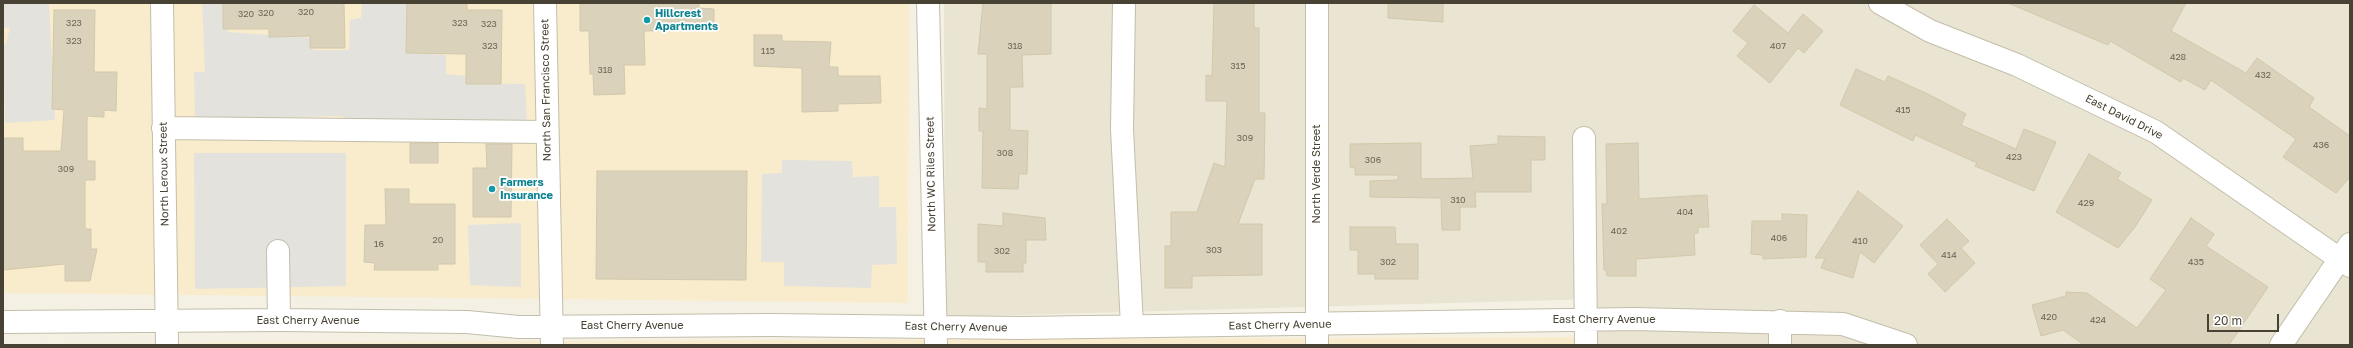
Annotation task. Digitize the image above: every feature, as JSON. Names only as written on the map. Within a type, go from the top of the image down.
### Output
[{"type":"street","name":"North Leroux Street","points":[[162,3],[167,345]]},
{"type":"street","name":"North San Francisco Street","points":[[545,3],[546,132],[552,336]]},
{"type":"street","name":"North WC Riles Street","points":[[928,3],[935,336]]},
{"type":"street","points":[[1124,3],[1122,129],[1132,326]]},
{"type":"street","name":"North Verde Street","points":[[1317,3],[1317,335]]},
{"type":"street","name":"East David Drive","points":[[1880,3],[1930,31],[2017,65],[2156,132],[2346,256]]},
{"type":"street","points":[[163,128],[546,132]]},
{"type":"street","points":[[1584,138],[1586,345]]},
{"type":"street","points":[[278,251],[279,320]]},
{"type":"street","points":[[2281,345],[2346,256]]},
{"type":"street","name":"East Cherry Avenue","points":[[3,322],[279,320],[467,322],[519,327],[552,336],[935,336],[1132,326],[1317,335],[1585,319],[1843,324],[1906,345]]},
{"type":"street","points":[[1780,322],[1780,345]]},
{"type":"shaded area","points":[[3,3],[909,3],[908,303],[3,293]]},
{"type":"shaded area","points":[[3,3],[49,3],[55,120],[5,123],[3,44],[6,44],[10,28],[3,27]]},
{"type":"shaded area","points":[[202,3],[225,3],[228,32],[313,38],[313,50],[349,50],[350,20],[361,18],[362,3],[413,3],[411,53],[446,55],[446,74],[466,76],[466,83],[525,84],[527,123],[353,122],[341,116],[195,120],[194,72],[205,72]]},
{"type":"shaded area","points":[[944,3],[2350,3],[2350,345],[1597,345],[1595,299],[945,317]]},
{"type":"shaded area","points":[[194,153],[346,153],[346,286],[195,289]]},
{"type":"shaded area","points":[[782,160],[852,161],[853,177],[879,176],[879,207],[896,207],[897,264],[872,265],[871,288],[784,286],[784,262],[761,262],[762,174],[782,173]]},
{"type":"shaded area","points":[[521,223],[521,287],[470,285],[468,225]]},
{"type":"shaded area","points":[[1575,337],[1575,345],[3,343]]},
{"type":"building","points":[[223,3],[344,3],[345,48],[310,48],[310,36],[269,37],[269,29],[223,29]]},
{"type":"building","points":[[407,3],[467,3],[467,10],[502,10],[501,84],[466,84],[466,54],[406,53]]},
{"type":"building","points":[[580,3],[699,3],[699,8],[714,9],[714,30],[644,31],[645,65],[624,65],[625,94],[594,95],[593,74],[590,74],[589,31],[580,31]]},
{"type":"building","points":[[983,3],[1051,3],[1051,54],[1022,55],[1023,87],[1010,87],[1010,130],[1028,131],[1027,174],[1019,174],[1018,189],[982,188],[983,131],[979,131],[979,108],[987,109],[987,54],[978,54]]},
{"type":"building","points":[[1214,3],[1254,3],[1254,28],[1259,28],[1259,113],[1265,113],[1264,179],[1255,179],[1238,224],[1262,224],[1262,275],[1192,276],[1192,288],[1165,288],[1165,246],[1171,246],[1171,212],[1197,212],[1214,163],[1225,167],[1227,101],[1206,101],[1206,75],[1212,76]]},
{"type":"building","points":[[1388,3],[1443,3],[1443,22],[1388,18]]},
{"type":"building","points":[[2008,3],[2186,3],[2171,31],[2246,73],[2257,58],[2314,98],[2309,107],[2350,136],[2350,177],[2336,193],[2283,157],[2296,139],[2211,80],[2205,90],[2183,78],[2181,82],[2110,41],[2108,45]]},
{"type":"building","points":[[1754,5],[1788,33],[1803,14],[1823,31],[1804,53],[1798,48],[1770,83],[1737,56],[1748,43],[1733,31]]},
{"type":"building","points":[[54,10],[95,10],[94,72],[117,72],[116,111],[104,110],[104,117],[87,116],[87,161],[95,161],[95,180],[85,180],[85,229],[91,229],[91,249],[97,249],[90,281],[65,281],[65,264],[3,270],[3,138],[23,138],[23,151],[61,151],[64,110],[52,109]]},
{"type":"building","points":[[754,35],[782,35],[782,41],[831,42],[829,67],[838,67],[838,76],[880,76],[881,103],[838,104],[838,111],[802,112],[802,68],[754,66]]},
{"type":"building","points":[[1856,69],[1885,82],[1888,76],[1928,94],[1966,114],[1961,125],[2016,149],[2024,129],[2056,142],[2034,191],[1975,166],[1977,163],[1915,135],[1913,141],[1840,105]]},
{"type":"building","points":[[1498,136],[1545,137],[1545,160],[1531,160],[1531,192],[1475,192],[1476,207],[1460,207],[1460,230],[1442,230],[1441,198],[1370,197],[1370,181],[1398,180],[1398,175],[1355,175],[1355,168],[1350,167],[1350,144],[1421,143],[1421,179],[1473,178],[1470,146],[1498,144]]},
{"type":"building","points":[[410,143],[438,143],[438,163],[410,163]]},
{"type":"building","points":[[1638,143],[1639,199],[1707,195],[1709,227],[1698,227],[1698,233],[1694,233],[1695,255],[1636,259],[1636,276],[1607,276],[1606,270],[1604,270],[1602,204],[1607,204],[1606,144]]},
{"type":"building","name":"Farmers Insurance","points":[[486,144],[512,144],[511,217],[473,217],[473,168],[487,168]]},
{"type":"building","points":[[2089,154],[2121,173],[2117,179],[2152,200],[2135,227],[2118,248],[2056,212]]},
{"type":"building","points":[[597,171],[747,171],[746,280],[596,279]]},
{"type":"building","points":[[385,189],[409,189],[409,204],[455,204],[455,264],[438,264],[438,270],[374,270],[375,263],[364,262],[365,225],[386,225]]},
{"type":"building","points":[[1858,191],[1903,226],[1874,263],[1860,252],[1853,278],[1821,268],[1825,258],[1815,258]]},
{"type":"building","points":[[1003,213],[1045,218],[1046,240],[1026,240],[1026,263],[1023,263],[1023,272],[986,272],[986,262],[978,262],[978,224],[1003,226]]},
{"type":"building","points":[[1782,214],[1807,215],[1806,257],[1763,259],[1763,255],[1751,254],[1752,221],[1782,221]]},
{"type":"building","points":[[2191,218],[2214,234],[2206,246],[2268,287],[2229,345],[2084,345],[2063,330],[2041,336],[2032,305],[2066,296],[2066,292],[2087,293],[2137,328],[2166,290],[2150,279]]},
{"type":"building","points":[[1947,219],[1969,241],[1961,248],[1975,263],[1945,292],[1928,274],[1938,264],[1920,245]]},
{"type":"building","points":[[1350,227],[1395,227],[1396,244],[1418,244],[1418,279],[1375,279],[1375,274],[1358,274],[1358,250],[1350,250]]},
{"type":"place","name":"Hillcrest Apartments","points":[[647,20]]},
{"type":"place","name":"Farmers Insurance","points":[[492,189]]}]
